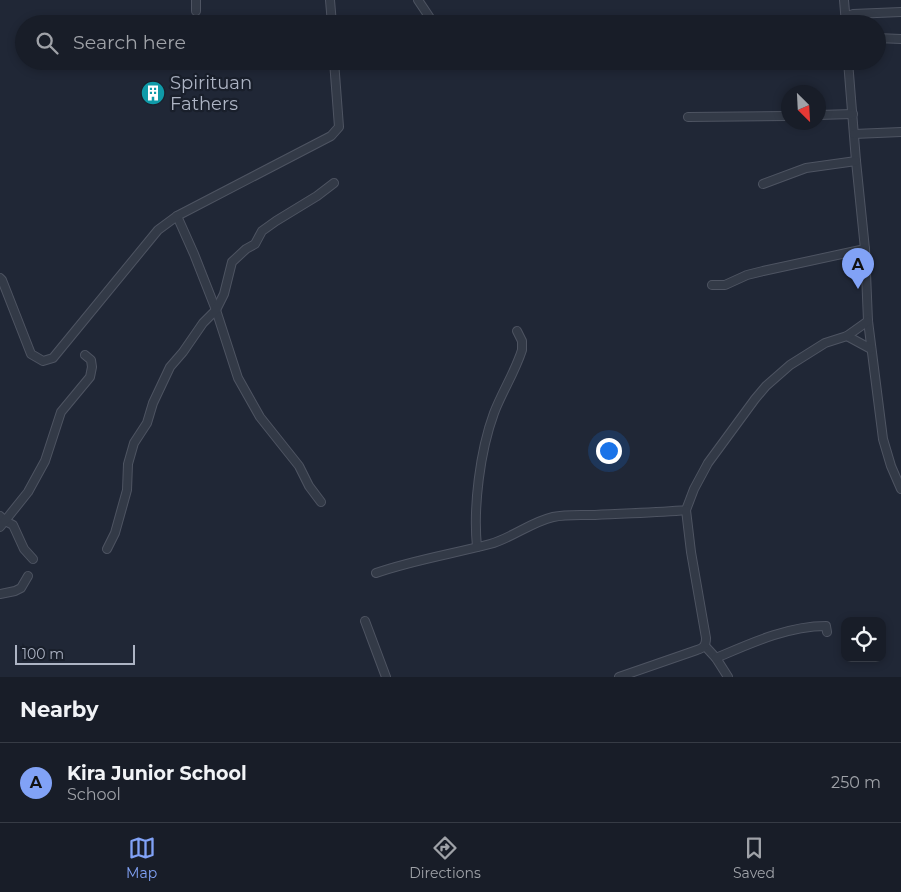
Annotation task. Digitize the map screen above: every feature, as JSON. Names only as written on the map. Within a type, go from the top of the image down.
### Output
[{"type":"street","points":[[196,0],[196,12]]},
{"type":"street","points":[[330,0],[331,15]]},
{"type":"street","points":[[418,0],[428,15]]},
{"type":"street","points":[[844,0],[846,15]]},
{"type":"street","points":[[852,15],[901,12]]},
{"type":"street","points":[[886,39],[901,40]]},
{"type":"street","points":[[0,278],[31,354],[43,361],[53,358],[158,230],[177,216],[331,136],[338,127],[335,70]]},
{"type":"street","points":[[849,70],[865,249],[871,349],[883,438],[891,466],[901,488]]},
{"type":"street","points":[[826,115],[853,114]]},
{"type":"street","points":[[688,118],[781,116]]},
{"type":"street","points":[[854,134],[901,132]]},
{"type":"street","points":[[763,184],[806,168],[856,161]]},
{"type":"street","points":[[107,549],[115,533],[127,490],[128,464],[134,443],[147,423],[170,367],[203,323],[216,310],[224,294],[232,262],[246,248],[255,244],[262,231],[334,183]]},
{"type":"street","points":[[177,216],[216,310],[238,378],[260,416],[299,466],[309,486],[321,502]]},
{"type":"street","points":[[712,285],[725,284],[763,271],[865,249]]},
{"type":"street","points":[[728,677],[716,658],[705,646],[706,638],[691,552],[686,510],[694,489],[708,463],[755,398],[790,365],[824,343],[847,336],[868,321]]},
{"type":"street","points":[[477,547],[475,519],[482,461],[494,413],[522,350],[522,341],[517,331]]},
{"type":"street","points":[[847,336],[871,349]]},
{"type":"street","points":[[33,559],[24,549],[13,525],[2,521],[28,492],[45,461],[61,412],[90,377],[91,360],[85,355]]},
{"type":"street","points":[[376,573],[399,565],[491,544],[553,517],[686,510]]},
{"type":"street","points":[[0,594],[22,588],[28,576]]},
{"type":"street","points":[[366,621],[386,677]]},
{"type":"street","points":[[716,658],[744,646],[795,629],[826,626],[827,632]]},
{"type":"street","points":[[619,677],[705,646]]},
{"type":"place","name":"Spirituan Fathers","points":[[153,93]]},
{"type":"place","name":"Kira Junior School","points":[[858,289]]}]
